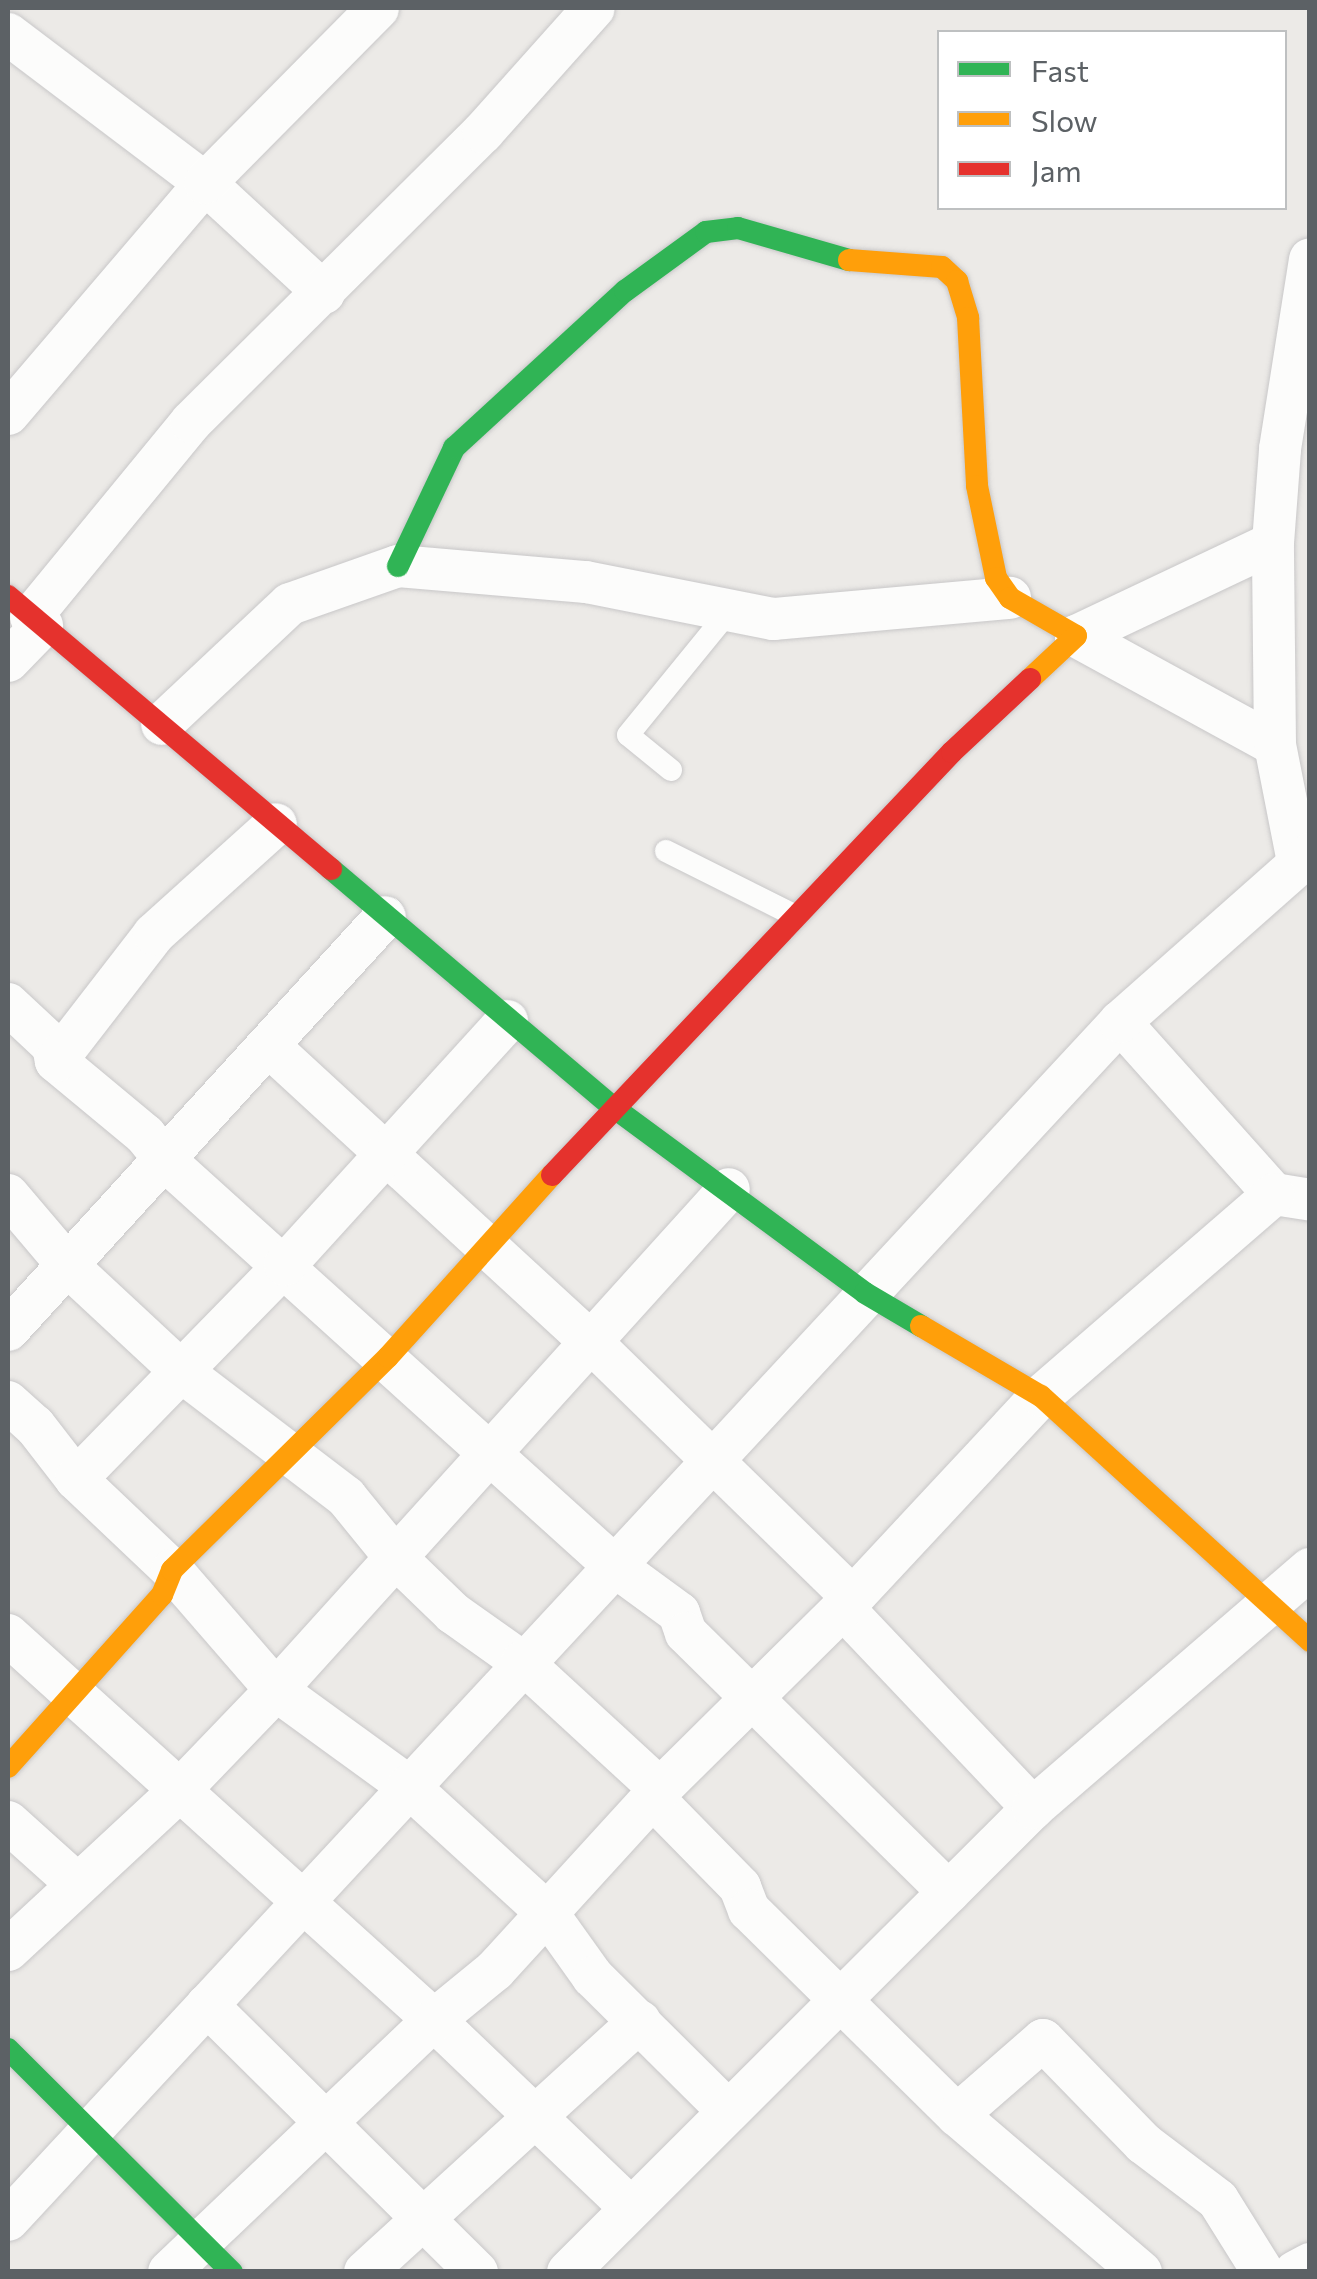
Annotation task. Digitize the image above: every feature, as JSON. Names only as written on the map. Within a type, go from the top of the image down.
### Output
[{"type":"street","points":[[8,414],[205,182],[378,8]]},
{"type":"street","points":[[8,661],[27,613],[191,422],[324,293],[594,8]]},
{"type":"street","points":[[8,34],[205,182],[324,293]]},
{"type":"street","points":[[398,566],[454,448],[613,301],[720,227],[845,260],[942,267],[956,281],[968,318],[977,486],[996,578],[1010,598],[1275,745]]},
{"type":"street","points":[[8,2220],[612,1564],[1120,1022],[1304,858],[1275,745],[1273,543],[1291,362],[1310,259]]},
{"type":"street","points":[[8,1767],[162,1595],[172,1570],[388,1357],[613,1107],[952,752],[1076,636],[1273,543]]},
{"type":"street","points":[[162,724],[290,604],[398,566],[586,582],[729,611],[800,620],[1010,598]]},
{"type":"street","points":[[27,613],[613,1107],[865,1293],[1042,1396],[1310,1641]]},
{"type":"street","points":[[56,1062],[154,934],[276,824]]},
{"type":"street","points":[[8,1330],[167,1162],[386,917]]},
{"type":"street","points":[[8,1004],[52,1046],[56,1062],[145,1135],[167,1162],[388,1357],[612,1564],[680,1613],[686,1633],[950,1892]]},
{"type":"street","points":[[76,1479],[285,1265],[507,1021]]},
{"type":"street","points":[[170,2272],[197,2239],[326,2125],[434,2020],[496,1970],[656,1793],[848,1603],[1042,1396],[1291,1197],[1120,1022]]},
{"type":"street","points":[[271,1048],[486,1244],[712,1459],[1033,1808]]},
{"type":"street","points":[[8,1950],[178,1792],[276,1690],[729,1190]]},
{"type":"street","points":[[8,1195],[69,1266],[182,1372],[346,1497],[395,1557],[453,1613],[522,1662],[656,1793],[740,1887],[749,1910],[957,2115],[1141,2272]]},
{"type":"street","points":[[8,1402],[35,1426],[76,1479],[172,1570],[276,1690],[408,1786],[548,1914],[593,1977],[727,2110]]},
{"type":"street","points":[[568,2272],[727,2110],[844,2001],[1033,1808],[1310,1569]]},
{"type":"street","points":[[8,1635],[300,1905],[434,2020],[631,2208]]},
{"type":"street","points":[[8,1822],[76,1883]]},
{"type":"street","points":[[206,2005],[477,2272]]},
{"type":"street","points":[[366,2272],[640,2021]]},
{"type":"street","points":[[957,2115],[1043,2040],[1143,2143],[1218,2200],[1263,2272]]},
{"type":"street","points":[[8,2049],[232,2272]]},
{"type":"street","points":[[1295,2272],[1310,2264]]},
{"type":"lane","points":[[671,770],[628,735],[729,611]]},
{"type":"lane","points":[[666,851],[796,916]]},
{"type":"traffic: fast","points":[[398,566],[454,448],[625,291],[706,232],[738,228],[849,260]]},
{"type":"traffic: fast","points":[[331,869],[613,1107],[865,1293],[921,1326]]},
{"type":"traffic: fast","points":[[8,2049],[232,2272]]},
{"type":"traffic: slow","points":[[849,260],[942,267],[957,281],[968,318],[977,486],[996,578],[1010,598],[1076,636],[1030,679]]},
{"type":"traffic: slow","points":[[8,1767],[162,1595],[172,1570],[388,1357],[552,1175]]},
{"type":"traffic: slow","points":[[921,1326],[1041,1396],[1310,1641]]},
{"type":"traffic: jam","points":[[8,596],[331,869]]},
{"type":"traffic: jam","points":[[552,1175],[952,752],[1030,679]]}]
